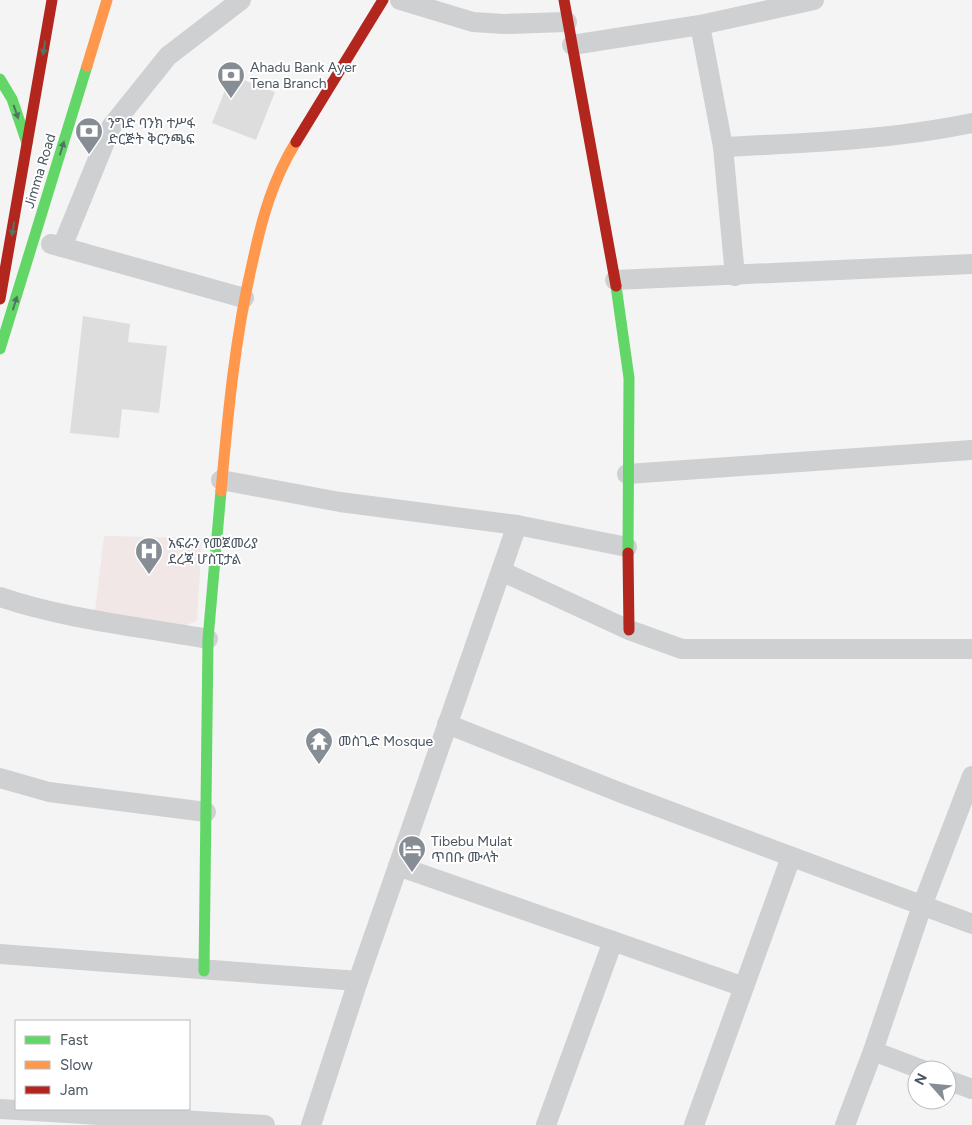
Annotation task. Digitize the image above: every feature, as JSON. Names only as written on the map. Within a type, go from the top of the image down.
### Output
[{"type":"main road","name":"Jimma Road","points":[[0,299],[28,147],[52,0]]},
{"type":"main road","name":"Jimma Road","points":[[0,350],[107,0]]},
{"type":"main road","points":[[204,971],[208,639],[230,392],[244,298],[264,215],[282,164],[383,0]]},
{"type":"main road","points":[[564,0],[615,280],[629,378],[627,474],[629,630]]},
{"type":"main road","points":[[0,79],[12,99],[28,147]]},
{"type":"street","points":[[62,247],[111,127],[168,56],[241,0]]},
{"type":"street","points":[[400,0],[473,22],[504,24],[567,22]]},
{"type":"street","points":[[572,45],[700,25],[814,0]]},
{"type":"street","points":[[700,25],[723,147],[735,276]]},
{"type":"street","points":[[723,147],[858,139],[941,129],[972,123]]},
{"type":"street","points":[[34,240],[244,298]]},
{"type":"street","points":[[615,280],[972,264]]},
{"type":"street","points":[[627,474],[972,450]]},
{"type":"street","points":[[221,480],[340,502],[517,525],[627,547]]},
{"type":"street","points":[[311,1125],[358,981],[517,525]]},
{"type":"street","points":[[501,571],[629,630],[682,649],[972,649]]},
{"type":"street","points":[[0,597],[72,614],[208,639]]},
{"type":"street","points":[[447,724],[791,857],[972,924]]},
{"type":"street","points":[[846,1125],[922,906],[972,776]]},
{"type":"street","points":[[0,778],[50,792],[206,812]]},
{"type":"street","points":[[694,1125],[791,857]]},
{"type":"street","points":[[398,866],[744,987]]},
{"type":"street","points":[[546,1125],[613,941]]},
{"type":"street","points":[[0,954],[204,971],[358,981]]},
{"type":"street","points":[[873,1051],[907,1064]]},
{"type":"street","points":[[957,1084],[972,1089]]},
{"type":"street","points":[[0,1109],[15,1110]]},
{"type":"street","points":[[17,1110],[266,1125]]},
{"type":"shaded area","name":"አፍራን የመጀመሪያ ደረጃ ሆስፒታል","points":[[104,536],[202,538],[197,621],[183,626],[95,611]]},
{"type":"building","points":[[231,75],[275,92],[256,140],[212,123]]},
{"type":"building","points":[[83,316],[130,324],[128,342],[167,346],[159,413],[122,409],[119,438],[70,433]]},
{"type":"traffic: fast","points":[[0,349],[87,66]]},
{"type":"traffic: fast","points":[[0,79],[12,99],[27,143]]},
{"type":"traffic: fast","points":[[616,286],[629,378],[628,553]]},
{"type":"traffic: fast","points":[[204,971],[208,639],[221,491]]},
{"type":"traffic: slow","points":[[87,66],[107,0]]},
{"type":"traffic: slow","points":[[221,491],[233,375],[247,289],[260,229],[269,199],[281,170],[296,142]]},
{"type":"traffic: jam","points":[[0,299],[52,0]]},
{"type":"traffic: jam","points":[[296,142],[383,0]]},
{"type":"traffic: jam","points":[[564,0],[616,286]]},
{"type":"traffic: jam","points":[[628,553],[629,630]]},
{"type":"place","name":"Ahadu Bank Ayer Tena Branch","points":[[231,99]]},
{"type":"place","name":"ንግድ ባንክ ተሥፋ ድርጅት ቅርንጫፍ","points":[[89,155]]},
{"type":"place","name":"አፍራን የመጀመሪያ ደረጃ ሆስፒታል","points":[[149,575]]},
{"type":"place","name":"መስጊድ Mosque","points":[[319,765]]},
{"type":"place","name":"Tibebu Mulat ጥበቡ ሙላት","points":[[412,873]]}]
